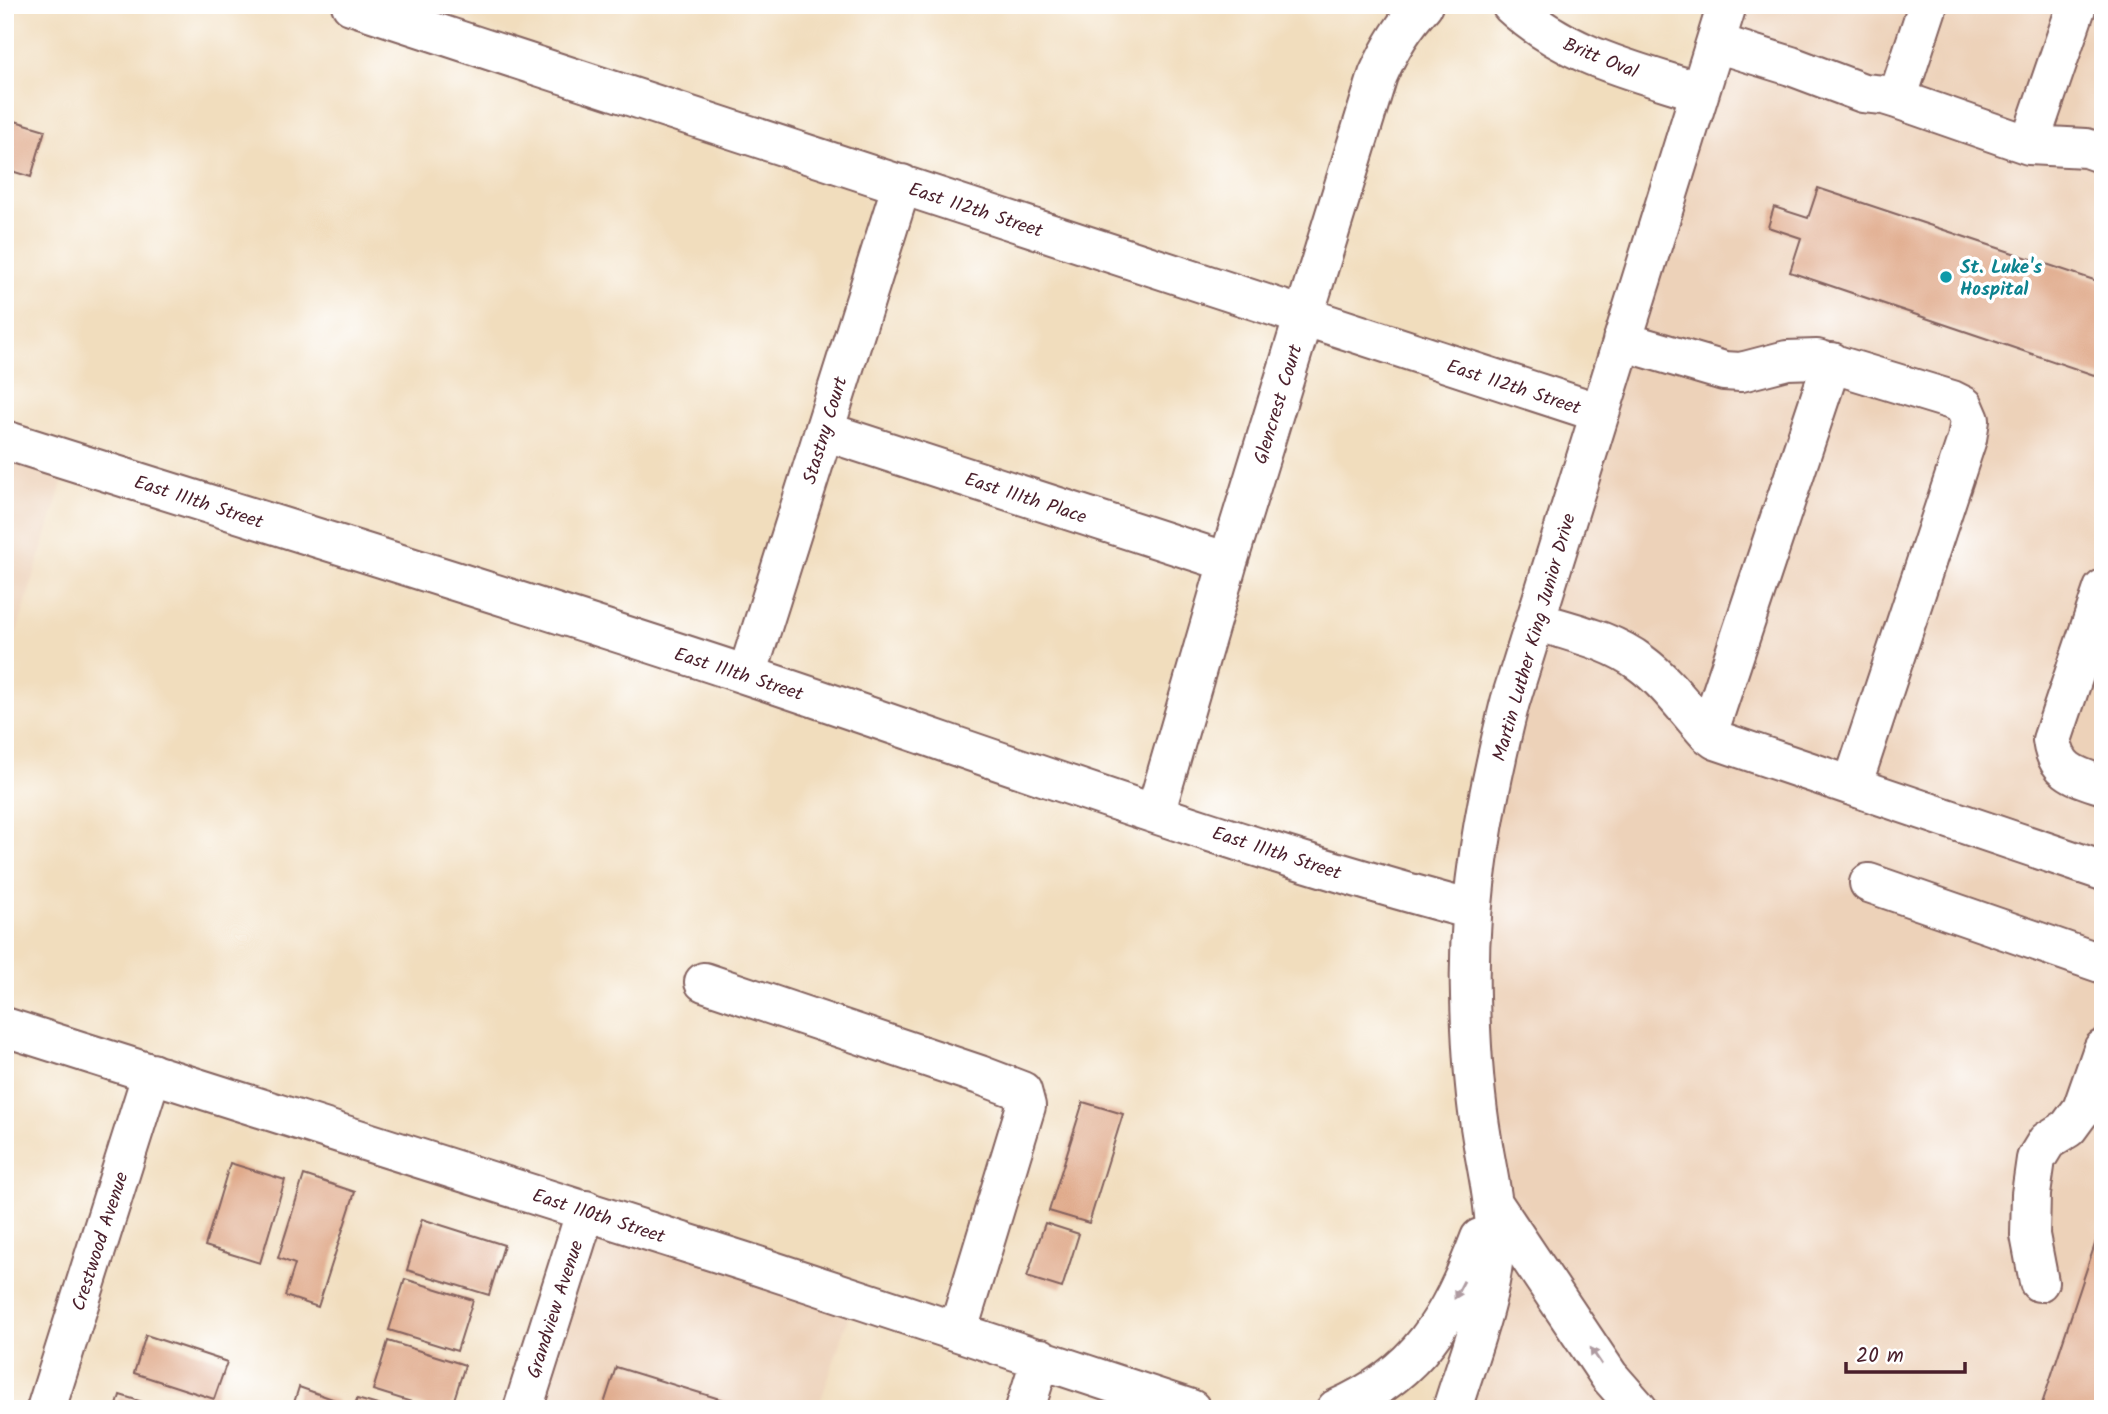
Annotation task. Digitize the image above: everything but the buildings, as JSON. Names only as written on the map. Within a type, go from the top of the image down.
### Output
[{"type":"street","name":"East 112th Street","points":[[351,5],[1600,413]]},
{"type":"street","name":"Glencrest Court","points":[[1155,814],[1228,562],[1378,75],[1390,49],[1408,21],[1423,5]]},
{"type":"street","name":"Britt Oval","points":[[1511,5],[1538,29],[1587,56],[1700,92]]},
{"type":"street","name":"Martin Luther King Junior Drive","points":[[1452,1409],[1489,1287],[1494,1248],[1493,1203],[1473,1074],[1469,994],[1472,910],[1487,802],[1510,702],[1727,5]]},
{"type":"street","points":[[1897,99],[1928,5]]},
{"type":"street","points":[[2029,145],[2077,5]]},
{"type":"street","points":[[1716,43],[1791,66],[1863,93],[1884,94],[2029,145],[2086,148],[2103,154]]},
{"type":"street","name":"Stastny Court","points":[[747,675],[902,184]]},
{"type":"street","points":[[1622,341],[1724,371],[1741,372],[1802,358],[1832,362],[1964,406],[1970,420],[1967,439],[1852,786]]},
{"type":"street","points":[[1708,734],[1832,362]]},
{"type":"street","name":"East 111th Place","points":[[824,431],[1228,562]]},
{"type":"street","name":"East 111th Street","points":[[5,440],[747,675],[1155,814],[1389,888],[1472,910]]},
{"type":"street","points":[[2103,589],[2052,740],[2054,753],[2062,766],[2074,775],[2103,785]]},
{"type":"street","points":[[1536,621],[1608,645],[1640,662],[1666,685],[1716,740],[2103,872]]},
{"type":"street","points":[[1869,883],[2103,964]]},
{"type":"street","points":[[704,982],[1022,1091],[1026,1106],[958,1330]]},
{"type":"street","name":"East 110th Street","points":[[5,1027],[586,1210],[958,1330],[1191,1409]]},
{"type":"street","points":[[2039,1282],[2030,1235],[2031,1194],[2036,1159],[2047,1141],[2068,1128],[2082,1109],[2103,1049]]},
{"type":"street","name":"Crestwood Avenue","points":[[46,1409],[152,1073]]},
{"type":"street","points":[[1336,1409],[1383,1384],[1423,1348],[1464,1281],[1493,1203]]},
{"type":"street","points":[[1493,1203],[1609,1376],[1638,1409]]},
{"type":"street","name":"Grandview Avenue","points":[[523,1409],[586,1210]]},
{"type":"street","points":[[1025,1409],[1041,1358]]},
{"type":"shaded area","points":[[1727,5],[2103,5],[2103,1409],[1452,1409],[1478,1325],[1487,801]]},
{"type":"shaded area","points":[[5,440],[69,460],[5,672]]},
{"type":"shaded area","points":[[586,1210],[855,1297],[818,1409],[580,1409],[528,1392]]},
{"type":"place","name":"St. Luke's Hospital","points":[[1946,277]]}]
